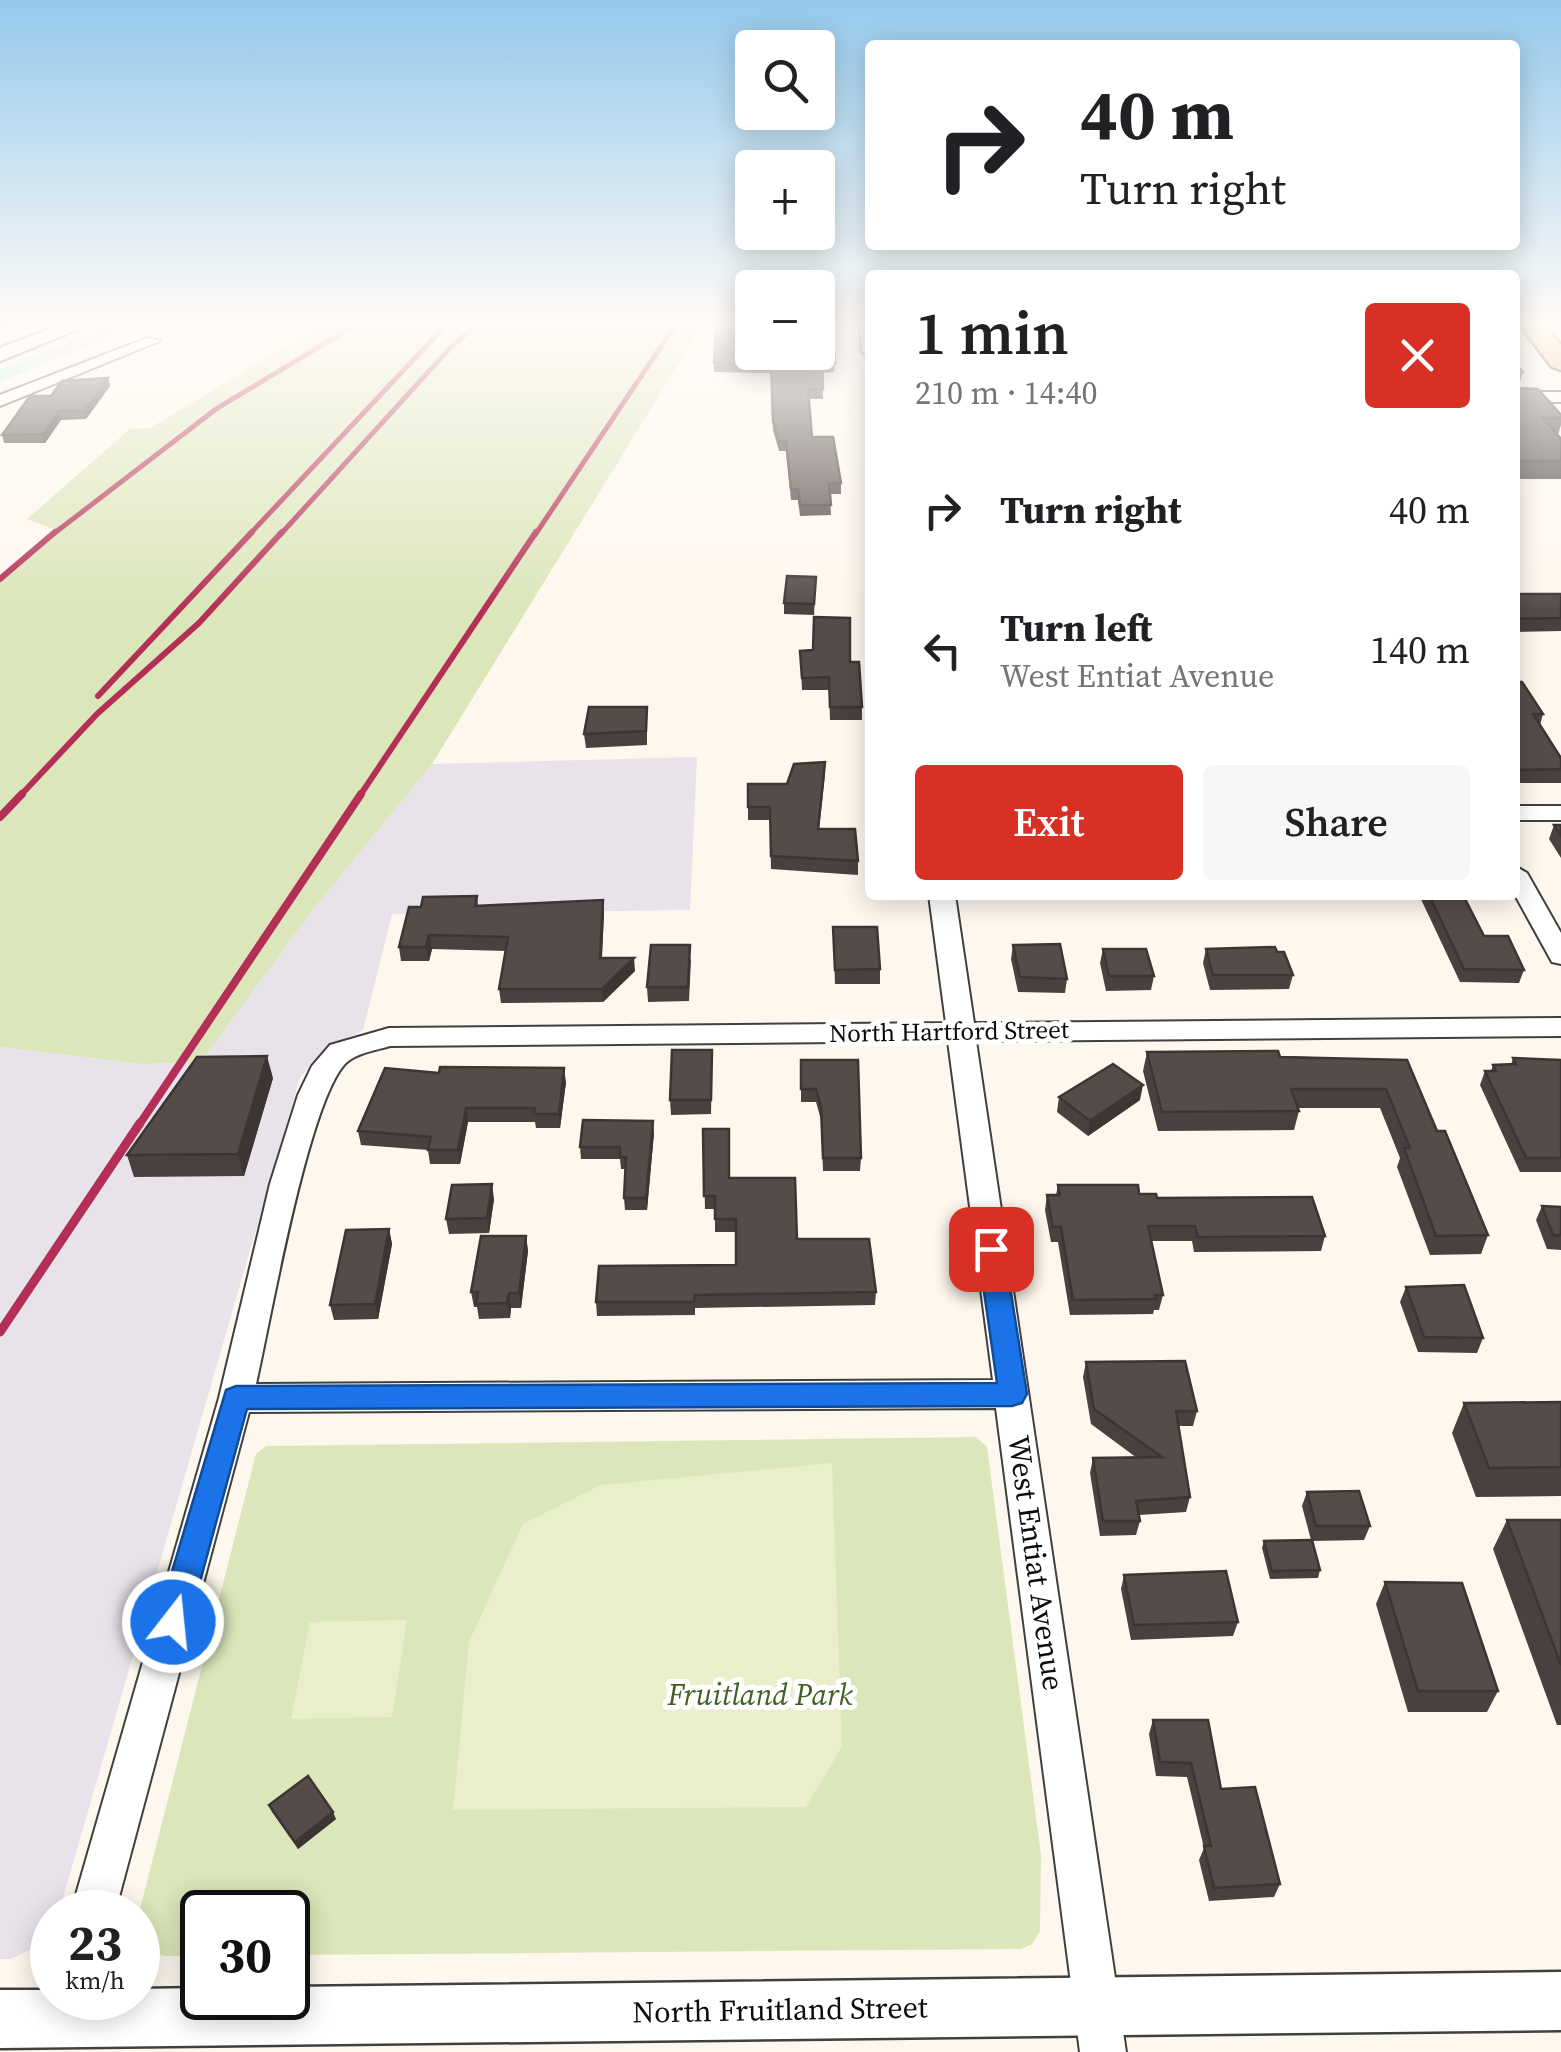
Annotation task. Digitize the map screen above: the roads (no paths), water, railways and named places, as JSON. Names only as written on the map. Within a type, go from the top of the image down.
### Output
[{"type":"street","points":[[1520,812],[1561,812]]},
{"type":"street","points":[[1520,882],[1561,956]]},
{"type":"street","name":"West Entiat Avenue","points":[[943,900],[1100,2029]]},
{"type":"street","name":"North Hartford Street","points":[[236,1398],[290,1166],[312,1096],[322,1073],[340,1052],[389,1037],[1561,1027]]},
{"type":"street","points":[[99,1890],[236,1398],[1012,1394]]},
{"type":"street","name":"North Fruitland Street","points":[[0,2019],[63,2023],[1100,2029],[1561,2001]]},
{"type":"railway","points":[[52,535],[202,420]]},
{"type":"railway","points":[[249,535],[357,420]]},
{"type":"railway","points":[[280,535],[385,420]]},
{"type":"railway","points":[[535,535],[612,420]]},
{"type":"railway","points":[[0,579],[55,532]]},
{"type":"railway","points":[[98,696],[252,532]]},
{"type":"railway","points":[[19,797],[97,714],[199,623],[282,532]]},
{"type":"railway","points":[[359,797],[536,532]]},
{"type":"railway","points":[[0,817],[22,794]]},
{"type":"railway","points":[[139,1125],[361,794]]},
{"type":"railway","points":[[0,1332],[140,1123]]},
{"type":"park label","name":"Fruitland Park","points":[[760,1695]]}]
